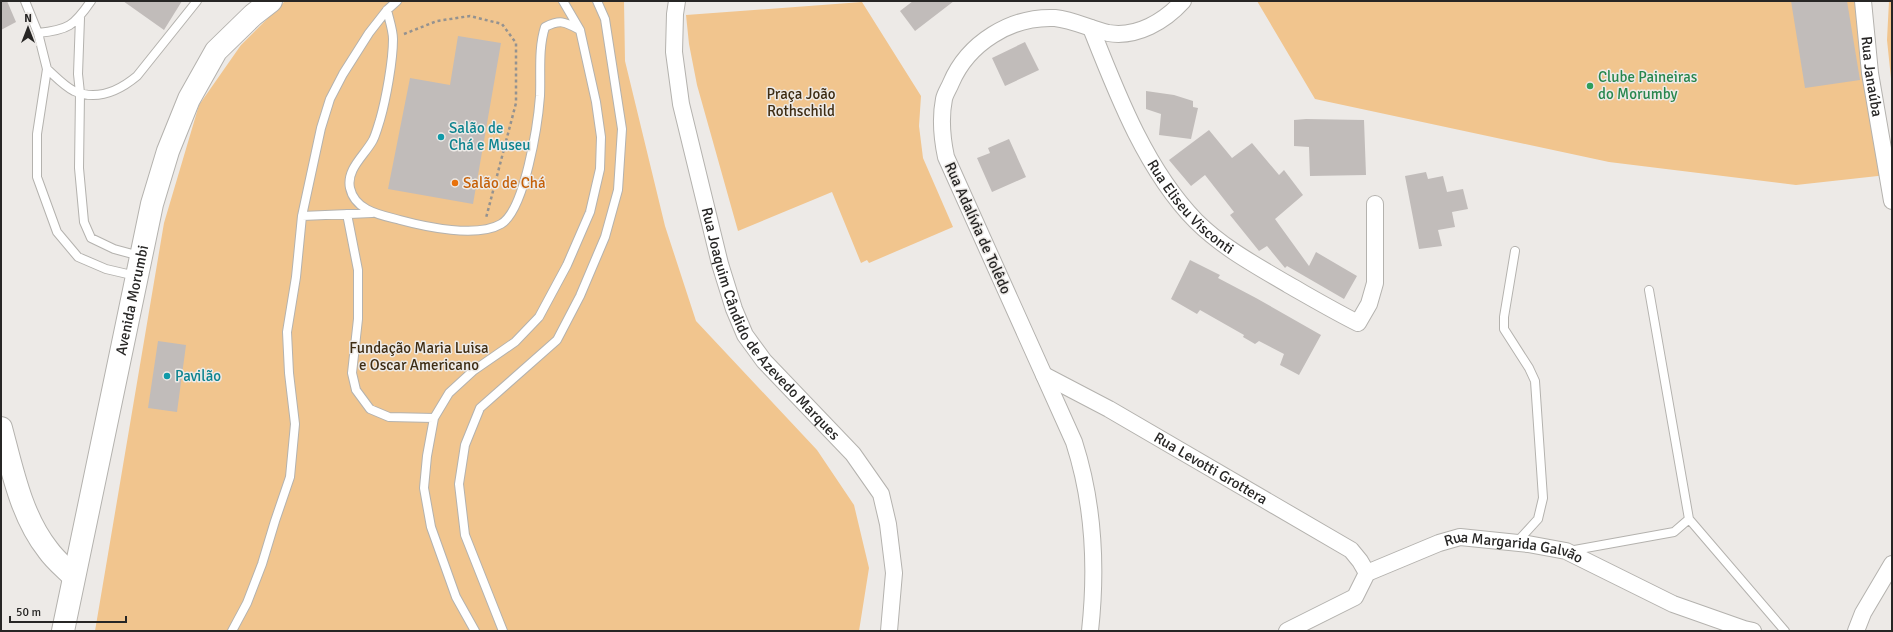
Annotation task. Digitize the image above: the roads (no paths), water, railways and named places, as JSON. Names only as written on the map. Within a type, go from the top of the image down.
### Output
[{"type":"main road","name":"Avenida Morumbi","points":[[63,631],[73,576],[152,204],[168,151],[189,99],[216,51],[271,1]]},
{"type":"main road","points":[[1,428],[17,487],[30,520],[47,550],[73,576]]},
{"type":"main road","points":[[47,550],[67,545],[83,531]]},
{"type":"street","name":"Rua Joaquim Cândido de Azevedo Marques","points":[[678,1],[675,14],[674,52],[681,104],[720,264],[734,309],[746,335],[764,361],[853,454],[881,494],[888,524],[894,573],[889,631]]},
{"type":"street","name":"Rua Adalívia de Tolêdo","points":[[1090,631],[1094,602],[1095,558],[1090,505],[1083,471],[1074,442],[946,157],[941,134],[944,98],[957,68],[974,48],[989,36],[1016,23],[1055,18],[1078,23],[1109,33],[1124,33],[1155,25],[1172,14],[1183,1]]},
{"type":"street","name":"Rua Janaúba","points":[[1863,1],[1870,73],[1892,201]]},
{"type":"street","name":"Rua Eliseu Visconti","points":[[1092,28],[1114,89],[1144,148],[1182,206],[1197,222],[1228,248],[1325,307],[1358,323],[1369,304],[1375,283],[1375,204]]},
{"type":"street","name":"Rua Levotti Grottera","points":[[1044,375],[1109,409],[1351,550],[1360,560],[1367,573]]},
{"type":"street","name":"Rua Margarida Galvão","points":[[1367,573],[1439,543],[1460,537],[1517,542],[1566,551],[1673,604],[1753,631]]},
{"type":"street","points":[[1856,631],[1863,613],[1892,564]]},
{"type":"street","points":[[1287,631],[1355,597],[1367,573]]},
{"type":"lane","points":[[25,1],[38,33],[47,69],[37,134],[37,177],[57,232],[78,257],[106,269],[139,266]]},
{"type":"lane","points":[[38,33],[58,31],[69,26],[80,18],[91,1]]},
{"type":"lane","points":[[47,69],[67,86],[80,93],[111,93],[125,86],[136,76],[197,1]]},
{"type":"lane","points":[[232,631],[247,603],[262,564],[290,477],[295,424],[289,373],[287,332],[296,277],[302,216],[319,136],[330,99],[354,57],[387,10],[397,1]]},
{"type":"lane","points":[[475,631],[456,596],[431,526],[424,488],[427,456],[434,418],[449,393],[473,371],[514,342],[539,317],[567,265],[590,212],[600,169],[601,138],[596,102],[580,30],[563,1]]},
{"type":"lane","points":[[503,631],[465,535],[459,484],[465,445],[480,408],[557,340],[580,296],[605,237],[618,190],[622,129],[605,19],[597,1]]},
{"type":"lane","points":[[372,213],[356,200],[350,189],[349,181],[352,170],[372,140],[380,119],[386,96],[393,39],[387,10]]},
{"type":"lane","points":[[80,18],[78,74],[80,93],[79,168],[84,222],[90,238],[114,249],[139,266]]},
{"type":"lane","points":[[302,216],[372,213],[430,228],[483,231],[501,224],[509,217],[516,204],[530,161],[539,114],[541,39],[545,27],[556,22],[566,23],[580,30]]},
{"type":"lane","points":[[347,214],[358,270],[358,319],[352,373],[356,390],[370,409],[389,417],[434,418]]},
{"type":"lane","points":[[1516,251],[1504,317],[1504,329],[1529,368],[1535,381],[1543,498],[1538,519],[1517,542]]},
{"type":"lane","points":[[1649,290],[1689,519],[1785,631]]},
{"type":"lane","points":[[1566,551],[1674,532],[1689,519]]},
{"type":"place","name":"Clube Paineiras do Morumby","points":[[1590,86]]},
{"type":"place","name":"Salão de Chá e Museu","points":[[441,137]]},
{"type":"place","name":"Salão de Chá","points":[[455,183]]},
{"type":"place","name":"Pavilão","points":[[167,376]]},
{"type":"park label","name":"Praça João Rothschild","points":[[801,102]]},
{"type":"park label","name":"Fundação Maria Luisa e Oscar Americano","points":[[419,356]]}]
